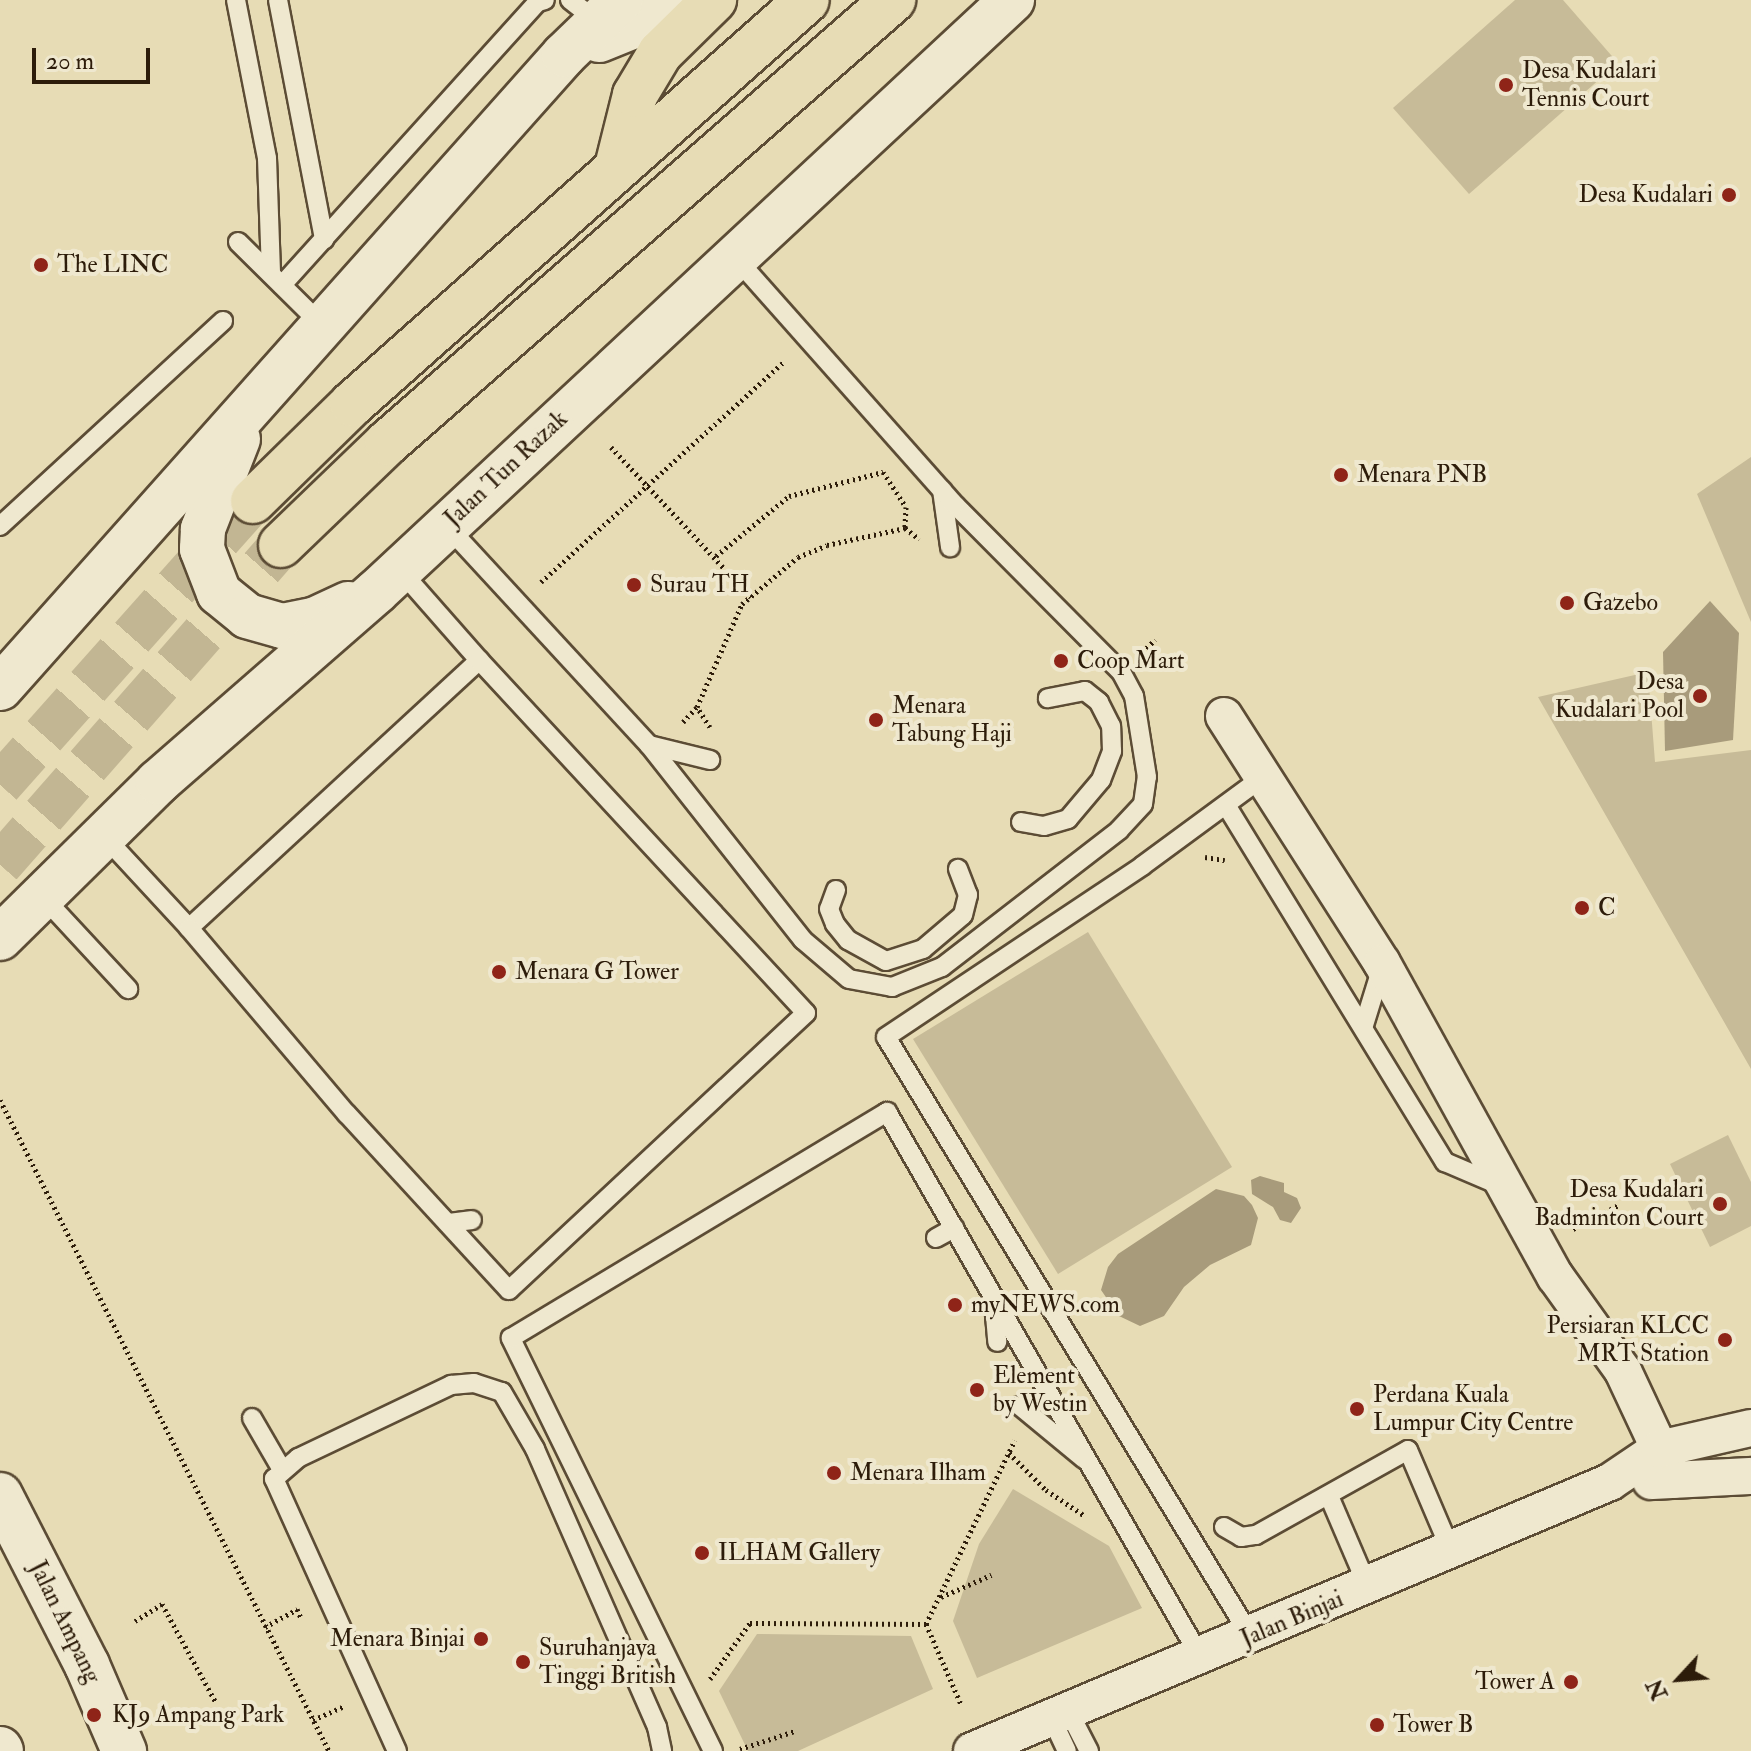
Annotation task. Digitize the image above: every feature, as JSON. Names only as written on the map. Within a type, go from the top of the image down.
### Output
[{"type":"main road","points":[[564,55],[636,25],[663,0]]},
{"type":"main road","points":[[617,167],[635,95],[660,53],[714,0]]},
{"type":"main road","points":[[253,501],[352,404],[807,0]]},
{"type":"main road","points":[[281,545],[387,443],[893,0]]},
{"type":"main road","name":"Jalan Tun Razak","points":[[0,938],[103,835],[387,581],[1012,0]]},
{"type":"main road","points":[[0,688],[564,55],[597,7]]},
{"type":"main road","points":[[252,408],[203,529],[202,549],[219,593],[247,616],[282,626],[314,620],[387,581]]},
{"type":"main road","name":"Jalan Ampang","points":[[0,1495],[87,1665],[124,1751]]},
{"type":"street","points":[[1224,716],[1266,775],[1382,963],[1513,1192],[1555,1276],[1623,1371],[1666,1464],[1747,1487],[1735,1432],[1666,1464]]},
{"type":"street","name":"Jalan Binjai","points":[[972,1751],[1063,1727],[1201,1658],[1610,1482],[1666,1464]]},
{"type":"lane","points":[[236,0],[267,158],[277,280]]},
{"type":"lane","points":[[278,0],[324,240]]},
{"type":"lane","points":[[277,280],[324,240],[545,0]]},
{"type":"lane","points":[[238,242],[323,326]]},
{"type":"lane","points":[[446,525],[649,745],[803,940],[849,979],[871,986],[892,987],[942,967],[1119,830],[1143,804],[1147,777],[1134,696],[1121,672],[942,489],[735,257]]},
{"type":"lane","points":[[0,526],[223,321]]},
{"type":"lane","points":[[942,489],[950,547]]},
{"type":"lane","points":[[103,835],[429,1192],[448,1223],[509,1290],[806,1013],[750,964],[479,660],[387,581]]},
{"type":"lane","points":[[189,928],[479,660]]},
{"type":"lane","points":[[1021,822],[1044,826],[1068,819],[1101,780],[1112,751],[1111,726],[1099,702],[1085,691],[1048,698]]},
{"type":"lane","points":[[649,745],[710,760]]},
{"type":"lane","points":[[1251,1637],[886,1037],[1023,957],[1266,775]]},
{"type":"lane","points":[[1226,805],[1364,1025],[1445,1162],[1513,1192]]},
{"type":"lane","points":[[836,890],[829,909],[835,924],[848,940],[886,961],[923,949],[963,915],[968,895],[958,869]]},
{"type":"lane","points":[[42,896],[128,989]]},
{"type":"lane","points":[[1364,1025],[1382,963]]},
{"type":"lane","points":[[713,1751],[567,1441],[511,1338],[887,1112],[1201,1658]]},
{"type":"lane","points":[[448,1223],[472,1220]]},
{"type":"lane","points":[[936,1238],[954,1228]]},
{"type":"lane","points":[[993,1295],[997,1342]]},
{"type":"lane","points":[[397,1751],[338,1601],[274,1479],[281,1468],[451,1385],[474,1383],[502,1392],[657,1727],[662,1751]]},
{"type":"lane","points":[[1023,1412],[1089,1463]]},
{"type":"lane","points":[[252,1418],[281,1468]]},
{"type":"lane","points":[[1129,1435],[1146,1425]]},
{"type":"lane","points":[[1224,1527],[1248,1537],[1329,1496],[1408,1450],[1451,1551]]},
{"type":"lane","points":[[1329,1496],[1368,1587]]},
{"type":"lane","points":[[1063,1727],[1089,1751]]},
{"type":"path","points":[[775,350],[795,373]]},
{"type":"path","points":[[541,582],[785,361]]},
{"type":"path","points":[[611,447],[751,597]]},
{"type":"path","points":[[873,461],[906,507],[905,528]]},
{"type":"path","points":[[716,556],[789,496],[883,472]]},
{"type":"path","points":[[677,721],[687,723],[697,707],[732,620],[751,597],[798,557],[853,536],[905,528],[928,546]]},
{"type":"path","points":[[532,574],[552,593]]},
{"type":"path","points":[[697,707],[710,727]]},
{"type":"path","points":[[0,1100],[329,1751]]},
{"type":"path","points":[[1565,1233],[1617,1206]]},
{"type":"path","points":[[926,1624],[1023,1412]]},
{"type":"path","points":[[940,1598],[991,1575]]},
{"type":"path","points":[[135,1621],[162,1604],[215,1701]]},
{"type":"path","points":[[704,1687],[750,1623],[926,1624]]},
{"type":"path","points":[[926,1624],[961,1704]]},
{"type":"path","points":[[729,1738],[736,1751],[795,1731]]},
{"type":"shaded area","name":"Desa Kudalari Tennis Court","points":[[1515,0],[1563,0],[1618,63],[1469,194],[1393,108]]},
{"type":"shaded area","points":[[1751,457],[1751,622],[1697,494]]},
{"type":"shaded area","name":"Desa Kudalari Pool","points":[[1710,601],[1739,633],[1733,740],[1665,751],[1663,652]]},
{"type":"shaded area","points":[[1648,672],[1655,762],[1751,750],[1751,1069],[1538,697]]},
{"type":"shaded area","points":[[1088,932],[1232,1167],[1058,1274],[913,1039]]},
{"type":"shaded area","name":"Desa Kudalari Badminton Court","points":[[1728,1135],[1751,1182],[1751,1226],[1710,1247],[1670,1164]]},
{"type":"shaded area","points":[[1260,1176],[1284,1183],[1284,1192],[1297,1198],[1301,1208],[1291,1223],[1280,1220],[1273,1207],[1252,1194],[1251,1180]]},
{"type":"shaded area","points":[[1216,1189],[1244,1196],[1252,1205],[1258,1218],[1251,1245],[1210,1265],[1184,1287],[1164,1316],[1140,1326],[1119,1316],[1101,1290],[1108,1267],[1118,1254]]},
{"type":"shaded area","points":[[1013,1489],[1109,1546],[1142,1608],[977,1678],[953,1621],[979,1544]]},
{"type":"shaded area","points":[[757,1634],[911,1636],[933,1689],[798,1751],[748,1751],[719,1691]]},
{"type":"tunnel","points":[[0,785],[253,501]]},
{"type":"tunnel","points":[[0,865],[281,545]]},
{"type":"place","name":"Desa Kudalari Tennis Court","points":[[1506,85]]},
{"type":"place","name":"Desa Kudalari","points":[[1729,195]]},
{"type":"place","name":"The LINC","points":[[41,265]]},
{"type":"place","name":"Menara PNB","points":[[1341,475]]},
{"type":"place","name":"Surau TH","points":[[634,585]]},
{"type":"place","name":"Gazebo","points":[[1567,603]]},
{"type":"place","name":"Coop Mart","points":[[1061,661]]},
{"type":"place","name":"Desa Kudalari Pool","points":[[1700,696]]},
{"type":"place","name":"Menara Tabung Haji","points":[[876,720]]},
{"type":"place","name":"C","points":[[1582,908]]},
{"type":"place","name":"Menara G Tower","points":[[499,972]]},
{"type":"place","name":"Desa Kudalari Badminton Court","points":[[1720,1204]]},
{"type":"place","name":"myNEWS.com","points":[[955,1305]]},
{"type":"place","name":"Persiaran KLCC MRT Station","points":[[1725,1340]]},
{"type":"place","name":"Element by Westin","points":[[977,1390]]},
{"type":"place","name":"Perdana Kuala Lumpur City Centre","points":[[1357,1409]]},
{"type":"place","name":"Menara Ilham","points":[[834,1473]]},
{"type":"place","name":"ILHAM Gallery","points":[[702,1553]]},
{"type":"place","name":"Menara Binjai","points":[[481,1639]]},
{"type":"place","name":"Suruhanjaya Tinggi British","points":[[523,1662]]},
{"type":"place","name":"Tower A","points":[[1571,1682]]},
{"type":"place","name":"KJ9 Ampang Park","points":[[94,1715]]},
{"type":"place","name":"Tower B","points":[[1377,1725]]}]
